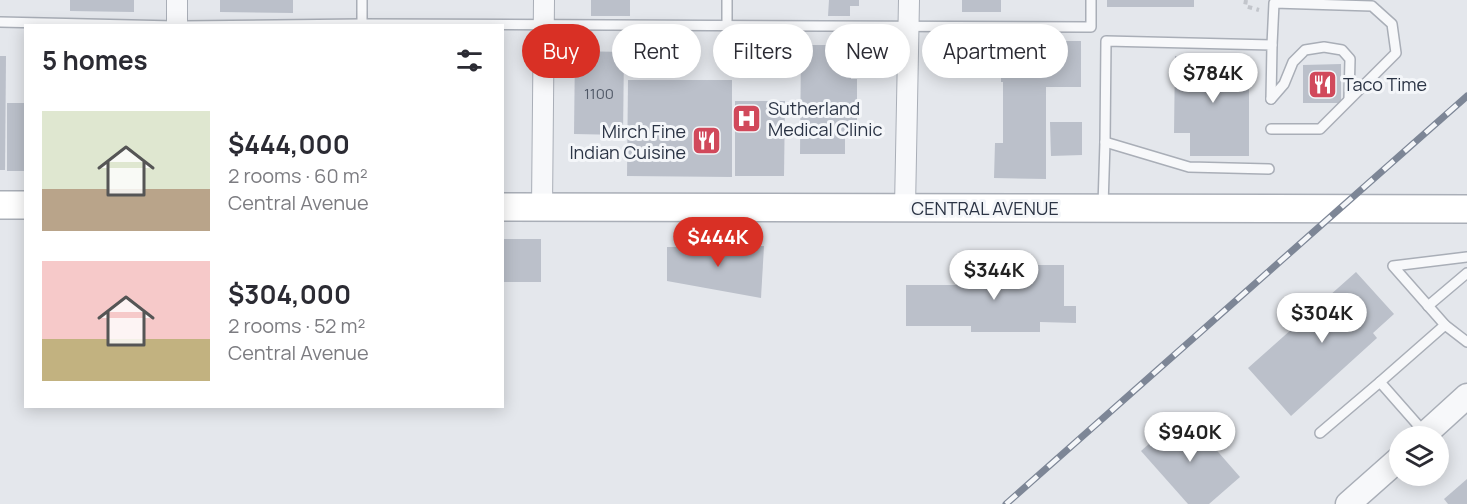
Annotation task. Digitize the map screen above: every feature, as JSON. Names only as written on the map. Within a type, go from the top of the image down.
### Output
[{"type":"main road","points":[[0,205],[24,205]]},
{"type":"main road","name":"CENTRAL AVENUE","points":[[504,207],[1467,209]]},
{"type":"street","points":[[176,24],[177,0]]},
{"type":"street","points":[[544,0],[544,24]]},
{"type":"street","points":[[909,0],[909,24]]},
{"type":"street","points":[[542,207],[543,78]]},
{"type":"street","points":[[905,207],[908,78]]},
{"type":"street","points":[[1435,426],[1465,401]]},
{"type":"street","points":[[1348,504],[1389,468]]},
{"type":"lane","points":[[362,0],[362,24]]},
{"type":"lane","points":[[727,0],[727,24]]},
{"type":"lane","points":[[910,27],[1090,27],[1090,0]]},
{"type":"lane","points":[[1270,129],[1320,129],[1396,53],[1392,24],[1372,6],[1274,3],[1270,99],[1284,84],[1293,62],[1305,50],[1324,47],[1342,50],[1350,59],[1349,99]]},
{"type":"lane","points":[[0,22],[88,24]]},
{"type":"lane","points":[[504,25],[522,25]]},
{"type":"lane","points":[[600,25],[713,26]]},
{"type":"lane","points":[[1103,208],[1106,41],[1272,45]]},
{"type":"lane","points":[[1105,142],[1189,167],[1269,169]]},
{"type":"lane","points":[[1467,257],[1393,266],[1445,325],[1467,341]]},
{"type":"lane","points":[[1428,306],[1467,273]]},
{"type":"lane","points":[[1320,433],[1445,325]]},
{"type":"lane","points":[[1380,382],[1417,426]]},
{"type":"building","points":[[70,0],[134,0],[134,12],[70,11]]},
{"type":"building","points":[[220,0],[293,0],[293,13],[220,12]]},
{"type":"building","points":[[591,0],[630,0],[630,16],[591,16]]},
{"type":"building","points":[[829,0],[859,0],[859,6],[850,6],[850,16],[828,16]]},
{"type":"building","points":[[962,0],[1001,0],[1001,12],[962,12]]},
{"type":"building","points":[[1107,0],[1194,0],[1194,7],[1107,7]]},
{"type":"building","points":[[1068,41],[1081,41],[1081,87],[1046,87],[1046,179],[994,178],[995,143],[1003,143],[1003,82],[1001,78],[1068,78]]},
{"type":"building","points":[[813,45],[825,45],[825,78],[857,79],[857,126],[845,126],[845,154],[800,154],[801,78],[813,78]]},
{"type":"building","points":[[600,52],[612,52],[612,78],[624,78],[623,135],[574,134],[575,78],[600,78]]},
{"type":"building","points":[[0,56],[6,56],[5,170],[0,170]]},
{"type":"building","points":[[1175,56],[1249,56],[1249,156],[1190,156],[1190,133],[1174,133]]},
{"type":"building","name":"Taco Time","points":[[1341,64],[1341,103],[1303,103],[1303,65]]},
{"type":"building","points":[[628,80],[732,80],[732,177],[627,176]]},
{"type":"building","points":[[735,101],[785,101],[784,176],[735,176]]},
{"type":"building","points":[[7,103],[24,103],[24,171],[7,171]]},
{"type":"building","points":[[1050,122],[1082,122],[1082,155],[1051,156]]},
{"type":"building","points":[[504,239],[541,239],[541,282],[504,282]]},
{"type":"building","points":[[764,246],[761,298],[667,281],[667,247]]},
{"type":"building","points":[[987,265],[1064,265],[1064,306],[1076,306],[1076,323],[1040,322],[1040,332],[971,332],[971,326],[906,326],[906,285],[971,285],[971,279],[987,279]]},
{"type":"building","points":[[1356,272],[1394,314],[1373,333],[1377,338],[1291,416],[1248,368]]},
{"type":"building","points":[[1184,413],[1240,477],[1209,504],[1188,504],[1141,451]]},
{"type":"building","points":[[1467,479],[1467,504],[1448,504],[1444,499]]},
{"type":"railway","points":[[1006,504],[1467,96]]},
{"type":"place","name":"Taco Time","points":[[1322,84]]},
{"type":"place","name":"Sutherland Medical Clinic","points":[[747,118]]},
{"type":"place","name":"Mirch Fine Indian Cuisine","points":[[707,141]]}]
